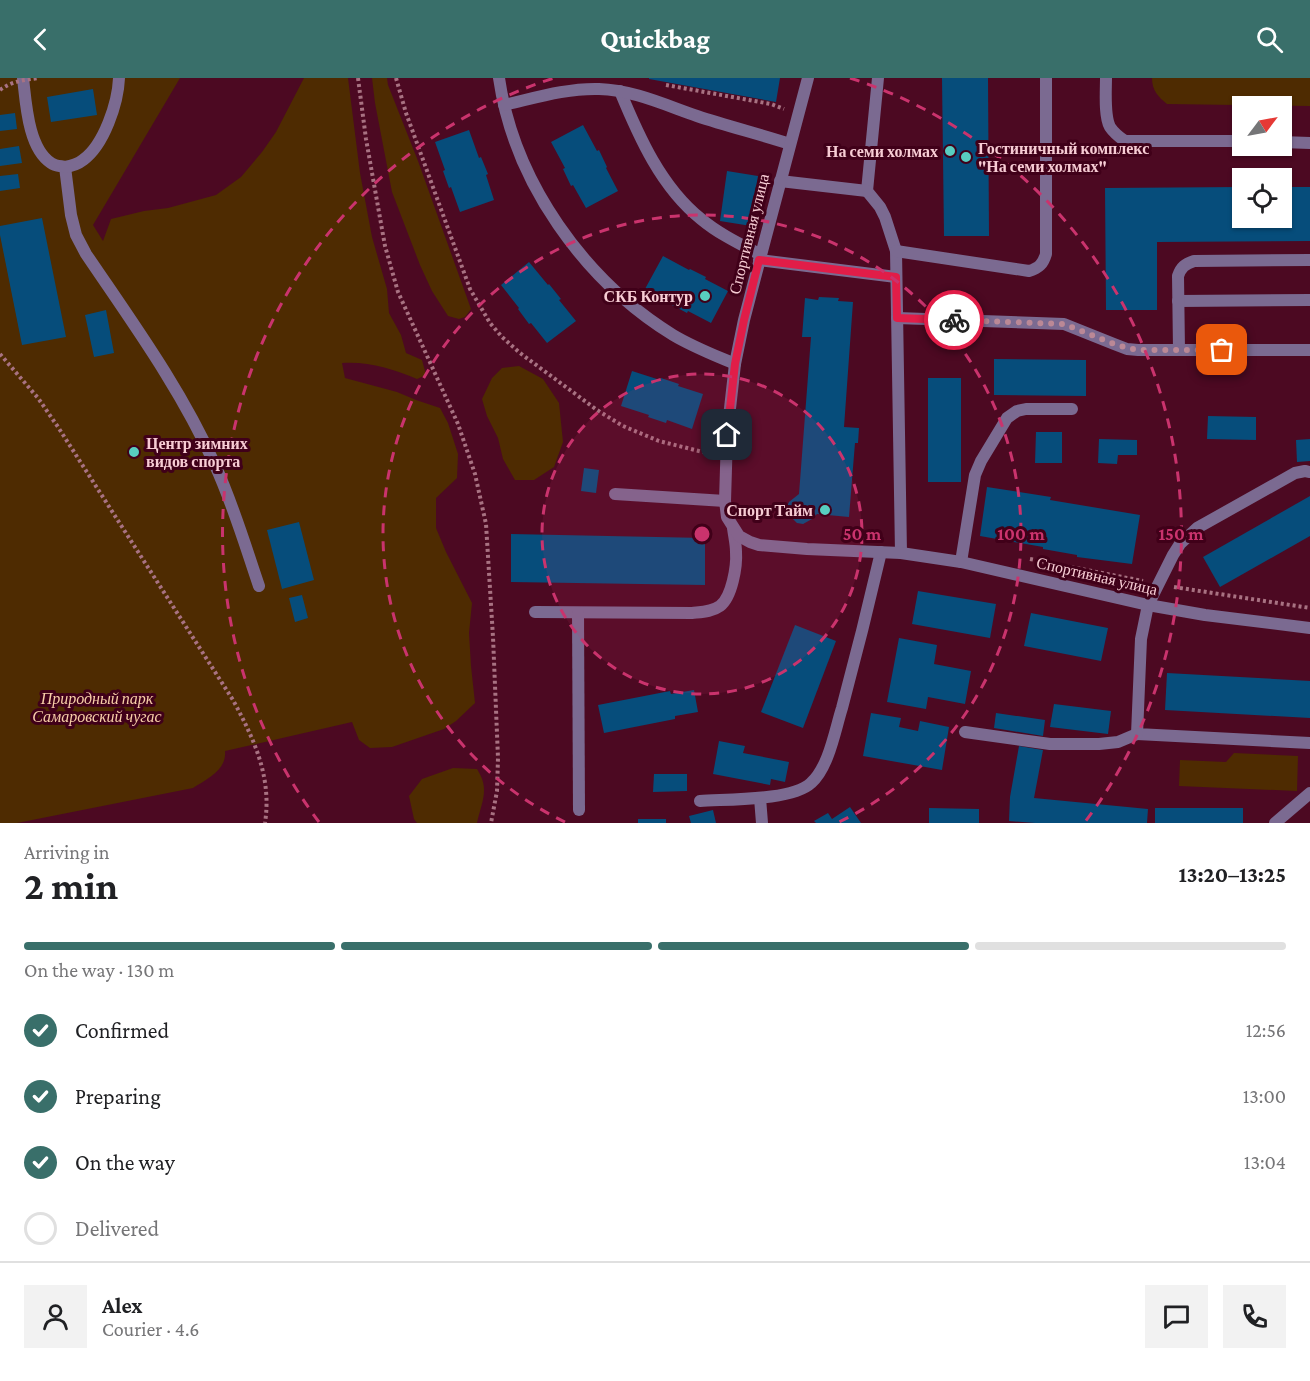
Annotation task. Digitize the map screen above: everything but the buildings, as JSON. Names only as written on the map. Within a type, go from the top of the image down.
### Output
[{"type":"street","points":[[22,78],[34,140],[42,155],[52,164],[65,167],[82,161],[94,150],[114,105],[119,78]]},
{"type":"street","points":[[495,78],[514,138],[533,183],[561,229],[580,254],[617,291],[672,334],[735,364]]},
{"type":"street","name":"Спортивная улица","points":[[808,78],[760,257],[735,364],[730,401],[725,501],[728,517],[739,536],[759,545],[901,553],[961,562],[1148,605],[1205,615],[1310,628]]},
{"type":"street","points":[[867,191],[878,78]]},
{"type":"street","points":[[896,251],[1029,271],[1038,268],[1043,263],[1046,254],[1046,78]]},
{"type":"street","points":[[1106,78],[1107,117],[1110,127],[1117,136],[1125,141],[1232,141]]},
{"type":"street","points":[[504,105],[568,91],[598,89],[620,91],[790,144]]},
{"type":"street","points":[[620,91],[651,159],[674,192],[700,218],[730,240],[760,257],[896,277]]},
{"type":"street","points":[[1292,142],[1310,143]]},
{"type":"street","points":[[65,167],[76,236],[163,368],[191,416],[215,464],[259,586]]},
{"type":"street","points":[[780,181],[867,191],[885,217],[896,251],[901,553]]},
{"type":"street","points":[[1179,350],[1178,276],[1180,269],[1186,264],[1194,261],[1310,260]]},
{"type":"street","points":[[1178,301],[1310,300]]},
{"type":"street","points":[[897,318],[1064,324],[1127,348],[1310,350]]},
{"type":"street","points":[[961,562],[975,475],[1007,418],[1017,411],[1026,409],[1072,410]]},
{"type":"street","points":[[1137,734],[1141,639],[1148,605],[1180,544],[1197,528],[1295,473],[1310,472]]},
{"type":"street","points":[[615,494],[725,501]]},
{"type":"street","points":[[535,612],[707,612],[720,606],[727,598],[732,582],[736,561],[733,528]]},
{"type":"street","points":[[736,561],[748,548],[759,545]]},
{"type":"street","points":[[699,801],[760,798],[792,793],[812,783],[820,773],[829,753],[857,653],[881,552]]},
{"type":"street","points":[[578,613],[579,810]]},
{"type":"street","points":[[965,732],[1050,744],[1118,742],[1137,734],[1310,743]]},
{"type":"street","points":[[1275,823],[1308,796]]},
{"type":"street","points":[[760,798],[762,823]]},
{"type":"path","points":[[0,90],[14,82],[39,78]]},
{"type":"path","points":[[358,78],[384,246],[398,292],[458,424],[474,474],[486,524],[498,758],[497,792],[491,823]]},
{"type":"path","points":[[396,78],[406,113],[470,289],[502,337],[597,410],[623,426],[659,441],[726,458]]},
{"type":"path","points":[[665,85],[771,105],[798,114]]},
{"type":"path","points":[[0,354],[38,398],[58,427],[233,699],[251,734],[260,759],[267,806],[265,823]]},
{"type":"green space","name":"Природный парк Самаровский чугас","points":[[0,78],[180,78],[93,225],[103,241],[111,219],[168,208],[216,195],[241,177],[276,132],[304,78],[348,78],[360,173],[372,237],[387,289],[389,313],[401,335],[406,353],[422,360],[426,375],[417,379],[380,366],[342,363],[345,378],[397,392],[440,408],[448,423],[458,454],[457,478],[436,498],[436,528],[472,603],[469,633],[475,703],[456,721],[444,729],[392,747],[370,748],[359,740],[352,722],[225,751],[223,764],[219,769],[193,788],[17,823],[0,823]]},
{"type":"green space","points":[[372,78],[387,78],[471,309],[465,317],[459,319],[448,316],[432,291],[420,265],[392,192]]},
{"type":"green space","points":[[1152,78],[1310,78],[1310,106],[1292,106],[1292,96],[1232,96],[1232,105],[1167,104],[1156,93]]},
{"type":"green space","points":[[519,366],[543,379],[559,403],[563,442],[554,467],[534,480],[515,480],[503,459],[498,438],[487,416],[482,399],[492,378],[502,368]]},
{"type":"green space","points":[[1234,753],[1298,756],[1297,791],[1179,786],[1180,760],[1226,762]]},
{"type":"green space","points":[[453,768],[477,769],[481,776],[484,795],[477,823],[417,823],[409,796],[422,779]]},
{"type":"way so far","points":[[954,320],[1064,324],[1114,344],[1138,350],[1222,350]]},
{"type":"place","name":"На семи холмах","points":[[950,151]]},
{"type":"place","name":"Гостиничный комплекс \"На семи холмах\"","points":[[966,157]]},
{"type":"place","name":"СКБ Контур","points":[[705,296]]},
{"type":"place","name":"Центр зимних видов спорта","points":[[134,452]]},
{"type":"place","name":"Спорт Тайм","points":[[825,510]]},
{"type":"route","points":[[727,435],[735,364],[759,260],[896,277],[897,318],[954,320]]}]
